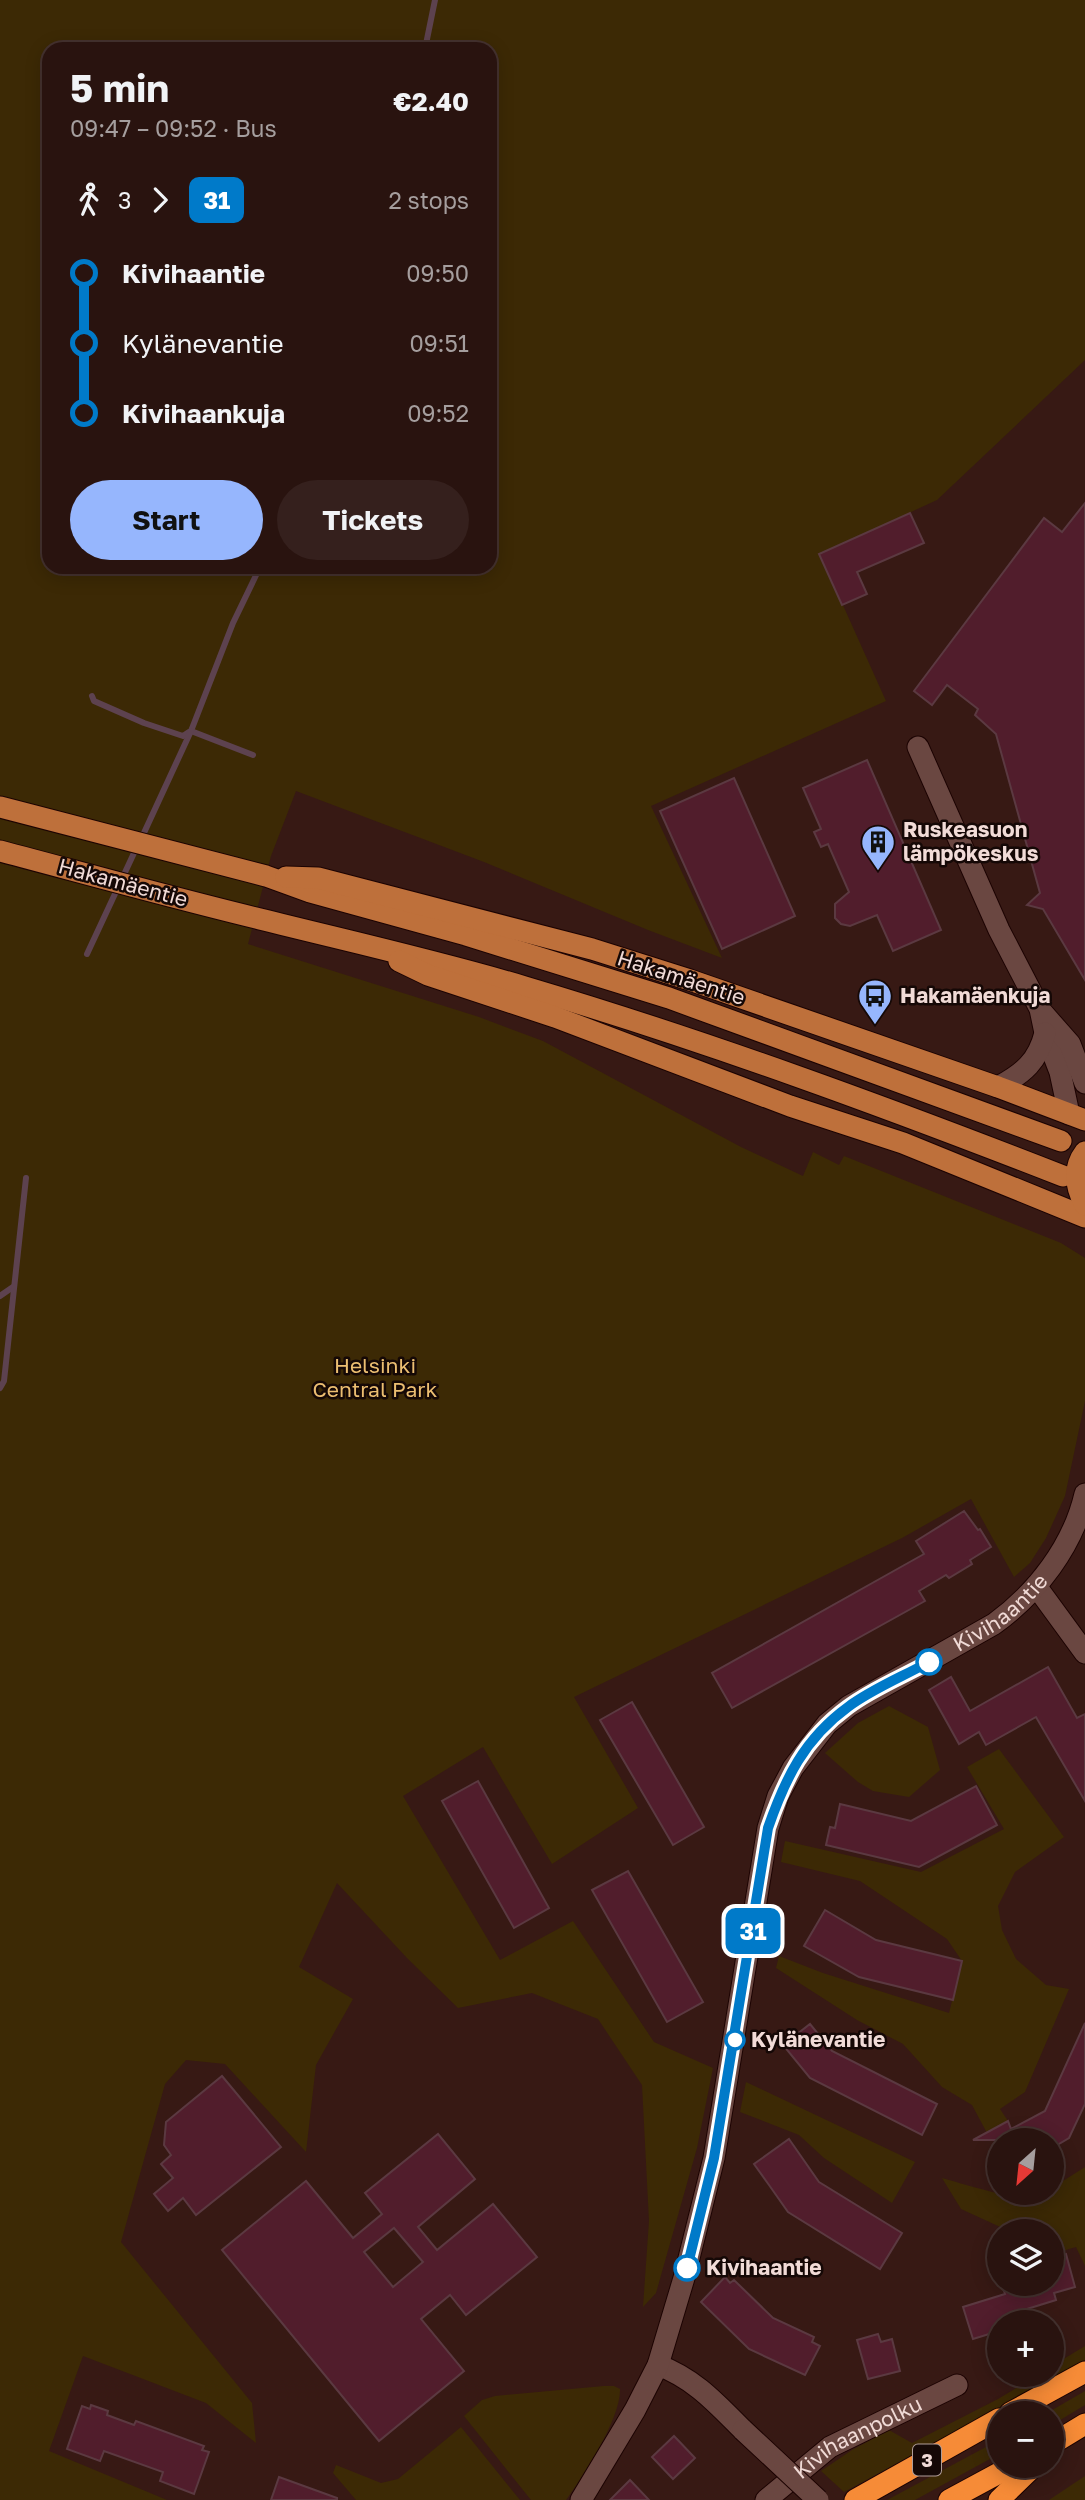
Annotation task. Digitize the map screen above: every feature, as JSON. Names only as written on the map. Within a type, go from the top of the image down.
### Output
[{"type":"highway","points":[[1032,2401],[1085,2372]]},
{"type":"highway","points":[[1064,2438],[1085,2424]]},
{"type":"highway","name":"3","points":[[855,2500],[987,2426]]},
{"type":"highway","name":"3","points":[[949,2500],[990,2478]]},
{"type":"highway","points":[[999,2500],[1022,2478]]},
{"type":"main road","name":"Hakamäentie","points":[[0,807],[266,876],[310,892],[466,935],[670,998],[1061,1140]]},
{"type":"main road","name":"Hakamäentie","points":[[0,851],[503,980],[656,1028],[916,1119],[1075,1166]]},
{"type":"main road","name":"Hakamäentie","points":[[266,876],[318,878],[592,949],[690,980],[1077,1117]]},
{"type":"main road","name":"Hakamäentie","points":[[369,946],[428,975],[555,1017],[790,1106],[903,1143],[1085,1217]]},
{"type":"main road","points":[[1077,1117],[1075,1166],[1079,1194],[1085,1205]]},
{"type":"street","points":[[918,747],[999,930],[1040,1009],[1070,1044],[1085,1083]]},
{"type":"street","points":[[1040,1009],[1045,1033],[1077,1117]]},
{"type":"street","points":[[998,1087],[1034,1062],[1045,1033]]},
{"type":"street","name":"Kivihaantie","points":[[581,2500],[635,2410],[658,2365],[691,2254],[714,2158],[768,1828],[778,1796],[808,1746],[827,1724],[849,1706],[1013,1611],[1058,1557],[1076,1523],[1085,1494]]},
{"type":"street","points":[[1036,1586],[1085,1653]]},
{"type":"street","points":[[658,2365],[678,2372],[696,2384],[818,2500]]},
{"type":"street","name":"Kivihaanpolku","points":[[766,2500],[830,2447],[957,2385]]},
{"type":"green space","name":"Helsinki Central Park","points":[[0,0],[1085,0],[1085,360],[937,500],[820,554],[886,701],[651,806],[722,958],[484,862],[296,791],[271,856],[248,944],[479,1017],[543,1041],[741,1147],[803,1176],[813,1152],[839,1165],[844,1156],[1061,1243],[1085,1258],[1085,1401],[1065,1496],[1046,1538],[1030,1563],[1014,1577],[971,1499],[902,1538],[574,1697],[638,1808],[552,1864],[483,1747],[403,1796],[500,1960],[573,1921],[654,2042],[713,2068],[697,2148],[656,2293],[643,2307],[649,2221],[642,2085],[598,2019],[532,1993],[458,2008],[337,1883],[299,1967],[353,1999],[316,2065],[306,2152],[225,2064],[186,2060],[165,2084],[121,2242],[252,2403],[256,2443],[206,2403],[83,2356],[49,2451],[167,2500],[0,2500]]},
{"type":"green space","points":[[889,1706],[928,1727],[940,1770],[909,1797],[873,1791],[858,1782],[825,1753],[858,1723]]},
{"type":"green space","points":[[999,1749],[1064,1837],[1015,1872],[998,1906],[1002,1930],[1016,1959],[1046,1985],[1069,1989],[1025,2092],[1000,2109],[1008,2121],[996,2128],[987,2128],[987,2133],[972,2105],[942,2087],[903,2044],[857,2020],[776,1968],[779,1956],[823,1973],[949,2013],[962,1961],[947,1939],[860,1881],[781,1862],[785,1841],[921,1872],[1004,1829],[967,1767]]},
{"type":"green space","points":[[746,2082],[915,2162],[892,2203],[824,2158],[799,2135],[740,2112]]},
{"type":"green space","points":[[1085,2167],[1085,2266],[1076,2247],[1064,2250],[1064,2219],[987,2221],[961,2209],[942,2178],[987,2190],[987,2205],[1064,2205],[1064,2180]]},
{"type":"green space","points":[[1085,2346],[1085,2360],[1064,2372],[1064,2359]]},
{"type":"green space","points":[[604,2386],[620,2389],[619,2401],[600,2446],[566,2500],[531,2500],[464,2416],[482,2400],[495,2396]]},
{"type":"green space","points":[[1018,2387],[1038,2387],[1012,2401],[994,2401]]},
{"type":"green space","points":[[1085,2391],[1085,2405],[1064,2418],[1064,2403]]},
{"type":"green space","points":[[987,2405],[987,2415],[844,2492],[821,2471],[889,2430],[912,2443]]},
{"type":"green space","points":[[461,2427],[520,2500],[356,2500],[333,2473],[336,2465],[381,2483],[398,2479]]},
{"type":"green space","points":[[987,2446],[987,2461],[915,2500],[887,2500]]},
{"type":"green space","points":[[1085,2476],[1085,2500],[1049,2500]]},
{"type":"building","points":[[1085,503],[1085,980],[1043,909],[1027,905],[1040,893],[996,734],[975,715],[978,709],[947,685],[932,705],[914,691],[1044,518],[1062,532]]},
{"type":"building","points":[[910,513],[924,543],[857,572],[867,594],[842,605],[819,554]]},
{"type":"building","name":"Ruskeasuon lämpökeskus","points":[[867,760],[941,930],[893,951],[877,915],[850,926],[841,924],[835,918],[835,904],[849,892],[828,844],[821,847],[814,832],[821,829],[803,788]]},
{"type":"building","points":[[734,778],[795,916],[722,949],[660,811]]},
{"type":"building","points":[[964,1511],[991,1547],[970,1560],[972,1564],[919,1591],[925,1601],[732,1708],[712,1673],[924,1554],[916,1541]]},
{"type":"building","points":[[1048,1667],[1077,1718],[1085,1714],[1085,1801],[1036,1717],[986,1745],[979,1732],[959,1744],[929,1690],[951,1677],[970,1711]]},
{"type":"building","points":[[632,1702],[704,1827],[673,1845],[600,1720]]},
{"type":"building","points":[[478,1781],[549,1908],[514,1928],[442,1801]]},
{"type":"building","points":[[976,1786],[997,1825],[919,1867],[826,1845],[830,1827],[835,1828],[840,1804],[911,1821]]},
{"type":"building","points":[[628,1871],[703,2002],[667,2022],[592,1890]]},
{"type":"building","points":[[825,1910],[876,1940],[962,1961],[953,2000],[859,1977],[804,1946]]},
{"type":"building","points":[[1085,2023],[1085,2104],[1069,2138],[1064,2141],[1064,2128],[1013,2128],[1045,2111]]},
{"type":"building","points":[[810,2024],[832,2051],[937,2104],[922,2135],[810,2078],[783,2045]]},
{"type":"building","points":[[222,2076],[281,2147],[196,2215],[183,2198],[168,2211],[154,2194],[173,2178],[161,2164],[171,2155],[164,2145],[166,2122]]},
{"type":"building","points":[[1008,2121],[1011,2128],[995,2128]]},
{"type":"building","points":[[987,2132],[987,2140],[973,2140]]},
{"type":"building","points":[[438,2134],[475,2179],[418,2227],[437,2250],[493,2204],[537,2257],[466,2315],[450,2295],[421,2319],[464,2371],[379,2441],[222,2250],[306,2181],[353,2238],[382,2214],[365,2193]],"holes":[[[394,2228],[423,2262],[393,2287],[364,2252]]]},
{"type":"building","points":[[789,2139],[819,2182],[902,2233],[880,2269],[788,2212],[754,2164]]},
{"type":"building","points":[[1064,2255],[1075,2287],[1064,2290]]},
{"type":"building","points":[[725,2277],[730,2283],[734,2280],[773,2318],[814,2337],[812,2342],[820,2346],[805,2375],[749,2349],[701,2302]]},
{"type":"building","points":[[999,2296],[1055,2296],[1056,2300],[1024,2310],[987,2310],[987,2335],[973,2339],[963,2307]]},
{"type":"building","points":[[878,2334],[881,2342],[892,2339],[900,2371],[868,2379],[857,2340]]},
{"type":"building","points":[[91,2405],[108,2411],[107,2415],[134,2425],[136,2421],[204,2446],[202,2450],[209,2452],[194,2494],[160,2481],[163,2472],[104,2451],[100,2461],[67,2449],[82,2406],[90,2409]]},
{"type":"building","points":[[674,2436],[695,2458],[673,2479],[652,2457]]},
{"type":"building","points":[[279,2477],[337,2498],[337,2500],[271,2500]]},
{"type":"building","points":[[630,2480],[649,2500],[610,2500]]},
{"type":"waterway","points":[[426,42],[435,0]]},
{"type":"waterway","points":[[253,755],[191,731],[233,623],[257,574]]},
{"type":"waterway","points":[[92,696],[94,701],[144,723],[183,736],[189,732]]},
{"type":"waterway","points":[[143,835],[191,731]]},
{"type":"waterway","points":[[87,954],[134,853]]},
{"type":"waterway","points":[[0,1388],[4,1381],[26,1178]]},
{"type":"waterway","points":[[0,1296],[13,1287]]},
{"type":"bus line","name":"31","points":[[687,2268],[714,2158],[768,1828],[778,1796],[793,1768],[827,1724],[849,1706],[929,1662]]},
{"type":"place","name":"Ruskeasuon lämpökeskus","points":[[878,872]]},
{"type":"place","name":"Hakamäenkuja","points":[[875,1026]]},
{"type":"place","name":"Kylänevantie","points":[[735,2040]]},
{"type":"place","name":"Kivihaantie","points":[[687,2268]]}]
